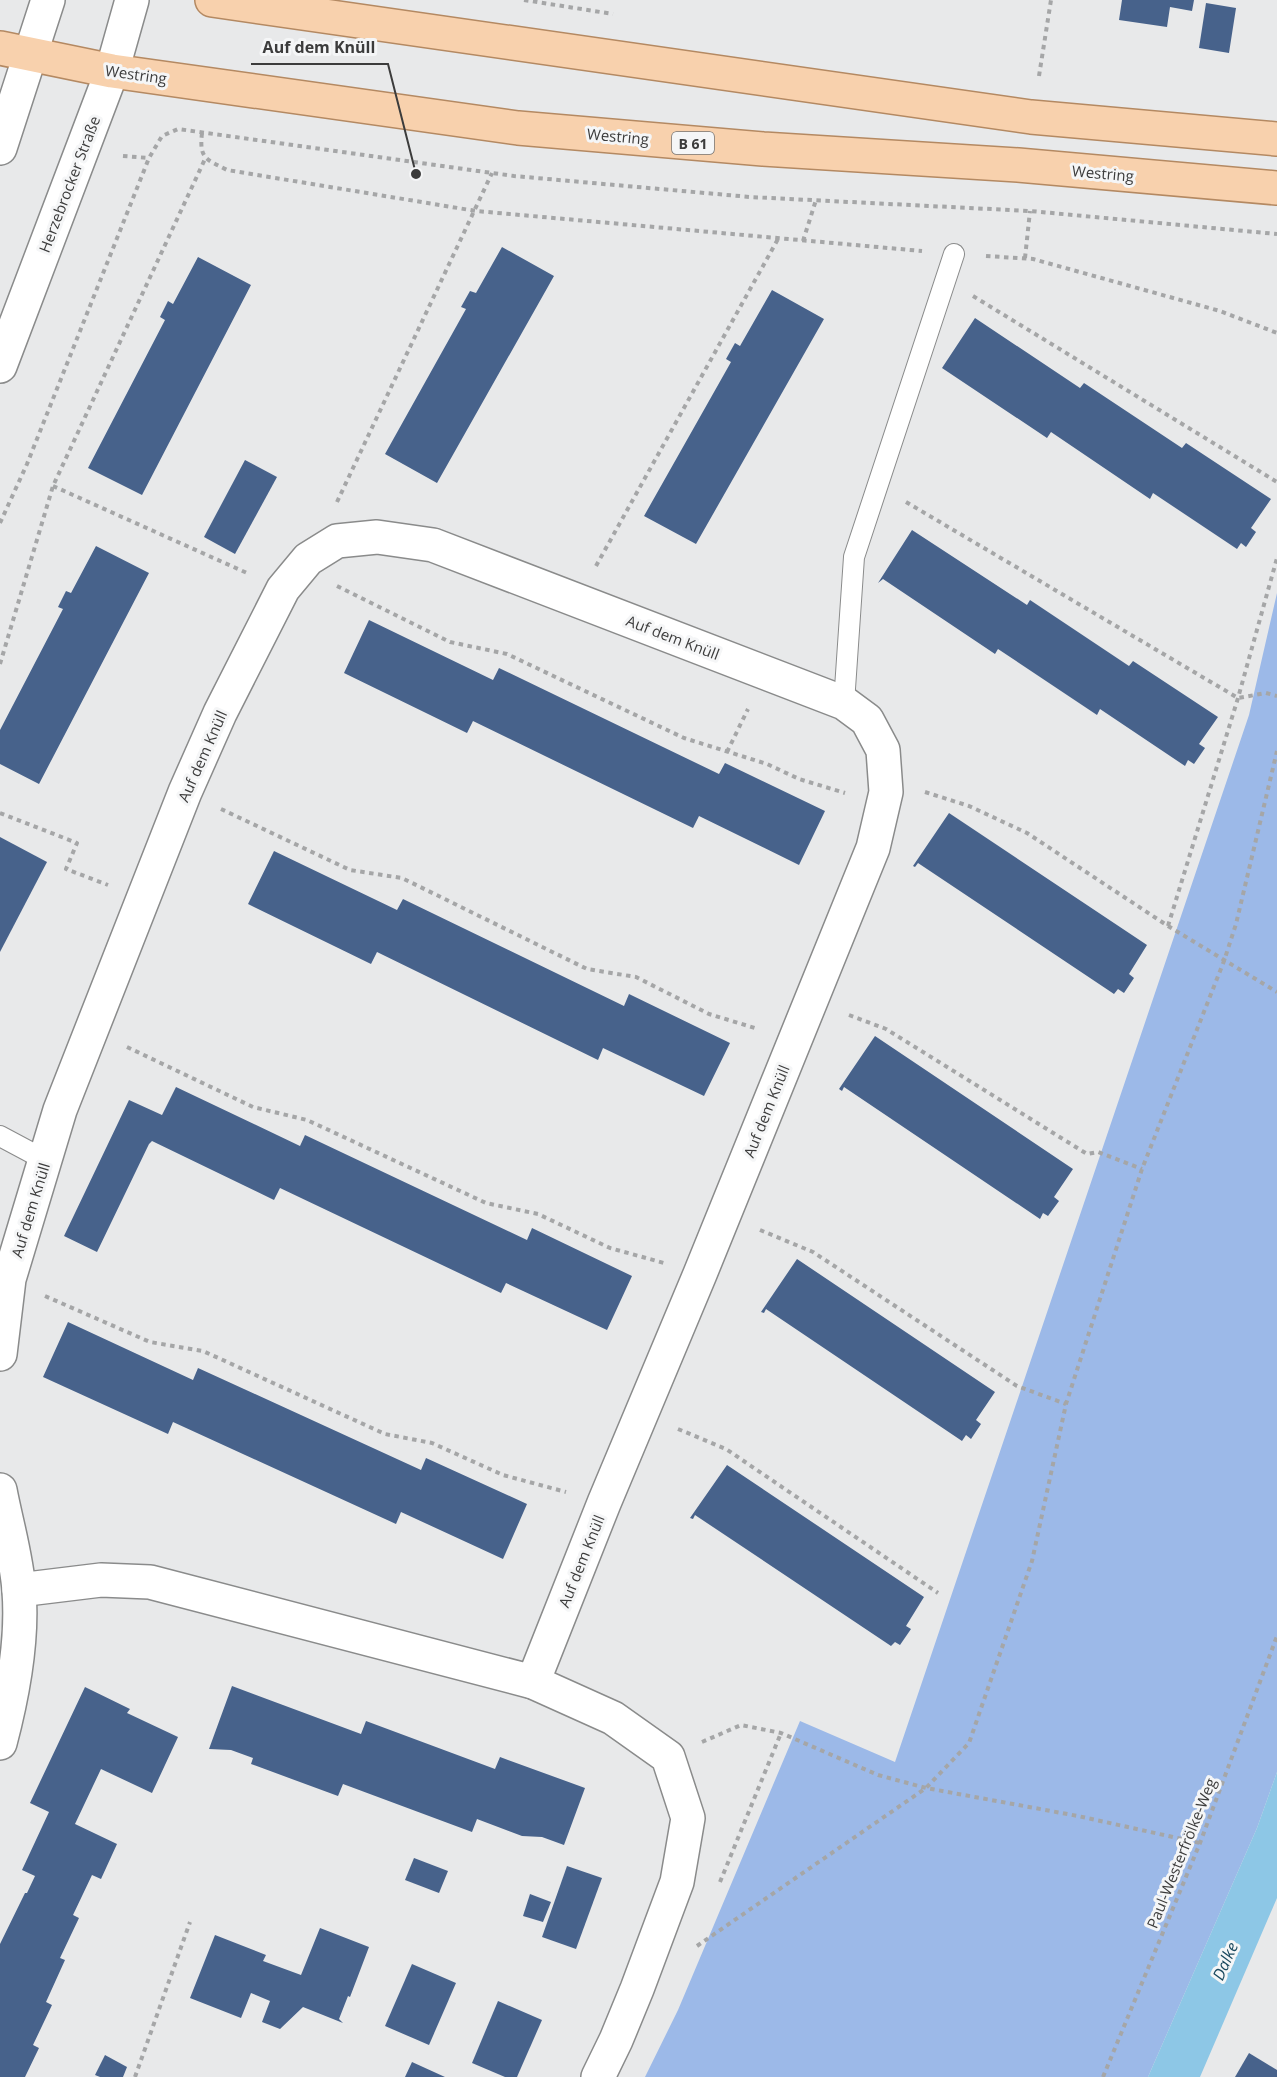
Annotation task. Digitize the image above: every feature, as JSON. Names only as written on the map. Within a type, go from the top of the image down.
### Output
[{"type":"main road","points":[[212,0],[1031,117],[1277,140]]},
{"type":"main road","name":"Westring","points":[[15,52],[112,71],[518,128],[775,149],[1018,165],[1277,188]]},
{"type":"street","points":[[0,147],[15,52],[48,0]]},
{"type":"street","name":"Herzebrocker Straße","points":[[0,366],[112,71],[132,0]]},
{"type":"street","name":"Auf dem Knüll","points":[[0,1354],[9,1279],[60,1110],[185,792],[220,713],[292,579],[308,559],[337,541],[376,537],[433,545],[844,703],[867,720],[883,750],[885,792],[873,848],[700,1274],[604,1503],[533,1682]]},
{"type":"street","points":[[0,1490],[19,1590],[16,1670],[0,1743]]},
{"type":"street","points":[[19,1590],[101,1580],[150,1582],[533,1682],[613,1718],[668,1757],[688,1818],[677,1882],[637,1989],[598,2077]]},
{"type":"lane","points":[[844,703],[854,557],[954,254]]},
{"type":"lane","points":[[0,1136],[45,1160]]},
{"type":"path","points":[[524,0],[617,15]]},
{"type":"path","points":[[1051,77],[1039,76],[1052,0]]},
{"type":"path","points":[[0,523],[27,464],[149,158],[162,136],[177,129],[492,173],[738,196],[1030,212],[1277,234]]},
{"type":"path","points":[[202,133],[201,148],[205,159],[227,170],[476,211],[778,239],[1025,258],[1220,311],[1277,333]]},
{"type":"path","points":[[0,664],[53,486],[205,159]]},
{"type":"path","points":[[337,541],[328,520],[492,173]]},
{"type":"path","points":[[803,241],[816,200]]},
{"type":"path","points":[[1025,258],[1030,212]]},
{"type":"path","points":[[577,600],[778,239]]},
{"type":"path","points":[[946,280],[1277,482]]},
{"type":"path","points":[[877,485],[1238,698],[1266,693],[1277,696]]},
{"type":"path","points":[[53,486],[450,642],[507,654],[684,738],[767,764],[799,779],[847,794],[928,792],[969,806],[1027,833],[1168,926],[1277,992]]},
{"type":"path","points":[[1168,926],[1238,698],[1277,558]]},
{"type":"path","points":[[727,752],[765,672]]},
{"type":"path","points":[[696,1939],[692,1950],[926,1788],[969,1743],[1032,1561],[1066,1404],[1142,1169],[1224,961],[1236,924],[1277,751]]},
{"type":"path","points":[[185,792],[350,870],[402,878],[587,969],[636,977],[709,1014],[795,1040]]},
{"type":"path","points":[[0,813],[77,843],[66,869],[143,899]]},
{"type":"path","points":[[810,1001],[886,1029],[1087,1154],[1098,1152],[1142,1169]]},
{"type":"path","points":[[92,1030],[253,1107],[307,1120],[486,1203],[538,1214],[610,1248],[700,1274]]},
{"type":"path","points":[[724,1215],[813,1252],[1017,1386],[1066,1404]]},
{"type":"path","points":[[9,1279],[150,1342],[203,1351],[385,1434],[432,1443],[503,1475],[604,1503]]},
{"type":"path","points":[[641,1413],[726,1449],[938,1593]]},
{"type":"path","name":"Paul-Westerfrölke-Weg","points":[[1103,2077],[1200,1843],[1277,1636]]},
{"type":"path","points":[[668,1757],[741,1725],[781,1733],[878,1774],[926,1788],[1078,1816],[1200,1843]]},
{"type":"path","points":[[718,1885],[781,1733]]},
{"type":"path","points":[[135,2077],[189,1922]]},
{"type":"shaded area","points":[[1277,593],[1277,1772],[1257,1828],[1148,2077],[645,2077],[678,2010],[800,1721],[895,1762],[1249,715]]},
{"type":"water","name":"Dalke","points":[[1277,1772],[1277,1898],[1200,2077],[1148,2077],[1257,1828]]},
{"type":"building","points":[[1122,0],[1194,0],[1192,11],[1170,7],[1167,27],[1119,20]]},
{"type":"building","points":[[1206,3],[1236,8],[1229,53],[1199,48]]},
{"type":"building","points":[[502,247],[554,276],[437,483],[385,454],[466,309],[461,307],[470,291],[476,293]]},
{"type":"building","points":[[198,257],[251,285],[142,495],[88,468],[165,320],[160,317],[168,301],[173,304]]},
{"type":"building","points":[[772,290],[824,319],[696,544],[644,516],[731,362],[726,359],[735,343],[740,346]]},
{"type":"building","points":[[975,318],[1080,388],[1084,383],[1182,448],[1186,443],[1271,499],[1251,528],[1256,532],[1246,547],[1241,543],[1237,549],[1153,493],[1150,499],[1051,432],[1047,438],[942,368]]},
{"type":"building","points":[[245,460],[277,477],[235,554],[204,537]]},
{"type":"building","points":[[912,530],[1027,605],[1030,600],[1129,666],[1133,661],[1218,717],[1199,744],[1205,748],[1194,764],[1188,760],[1185,766],[1100,709],[1097,715],[998,649],[995,654],[883,579],[878,583]]},
{"type":"building","points":[[96,546],[149,573],[39,784],[0,764],[0,730],[63,609],[58,607],[66,591],[71,593]]},
{"type":"building","points":[[369,620],[493,680],[499,668],[719,774],[725,763],[825,811],[799,865],[699,816],[693,828],[473,721],[467,733],[344,673]]},
{"type":"building","points":[[949,813],[1147,945],[1129,974],[1134,978],[1124,993],[1118,989],[1114,994],[918,863],[915,867],[913,866]]},
{"type":"building","points":[[0,837],[47,862],[0,952]]},
{"type":"building","points":[[274,851],[397,910],[403,899],[624,1006],[629,994],[730,1043],[704,1096],[603,1048],[598,1060],[377,952],[371,964],[248,904]]},
{"type":"building","points":[[875,1036],[1073,1169],[1054,1197],[1059,1201],[1048,1216],[1043,1213],[1040,1219],[844,1087],[842,1091],[839,1089]]},
{"type":"building","points":[[176,1087],[300,1146],[305,1135],[527,1240],[532,1228],[632,1276],[607,1330],[506,1283],[501,1293],[280,1188],[274,1200],[152,1141],[97,1252],[64,1236],[129,1100],[162,1115]]},
{"type":"building","points":[[797,1259],[995,1392],[976,1420],[981,1424],[971,1439],[966,1435],[962,1441],[766,1309],[764,1313],[761,1312]]},
{"type":"building","points":[[68,1322],[193,1380],[198,1368],[421,1470],[426,1458],[527,1504],[503,1559],[401,1512],[396,1524],[173,1422],[168,1434],[43,1377]]},
{"type":"building","points":[[727,1465],[924,1597],[906,1626],[911,1629],[900,1645],[895,1642],[891,1646],[695,1515],[693,1519],[690,1518]]},
{"type":"building","points":[[232,1686],[361,1734],[366,1721],[495,1769],[500,1757],[585,1788],[564,1845],[542,1837],[522,1836],[477,1819],[472,1832],[343,1784],[338,1796],[251,1764],[253,1758],[231,1750],[209,1749]]},
{"type":"building","points":[[85,1687],[130,1709],[127,1713],[178,1737],[152,1793],[101,1769],[75,1824],[117,1844],[101,1879],[92,1875],[73,1915],[79,1918],[60,1958],[65,1960],[46,2002],[52,2005],[33,2045],[39,2048],[25,2077],[0,2077],[0,1944],[35,1876],[22,1870],[49,1812],[30,1803]]},
{"type":"building","points":[[414,1858],[448,1871],[439,1893],[405,1880]]},
{"type":"building","points":[[567,1866],[602,1878],[576,1949],[542,1937]]},
{"type":"building","points":[[530,1894],[551,1902],[543,1922],[523,1916]]},
{"type":"building","points":[[320,1928],[369,1947],[339,2019],[343,2023],[303,2007],[280,2029],[262,2022],[270,2001],[251,1993],[241,2018],[190,1998],[215,1935],[266,1955],[263,1961],[301,1975]]},
{"type":"building","points":[[412,1964],[456,1983],[429,2045],[385,2026]]},
{"type":"building","points":[[498,2001],[542,2020],[517,2077],[505,2077],[472,2063]]},
{"type":"building","points":[[1249,2053],[1277,2070],[1277,2077],[1235,2077]]},
{"type":"building","points":[[105,2055],[127,2067],[123,2077],[95,2075]]},
{"type":"building","points":[[412,2062],[445,2077],[405,2077]]},
{"type":"place","name":"Auf dem Knüll","points":[[416,174]]}]
